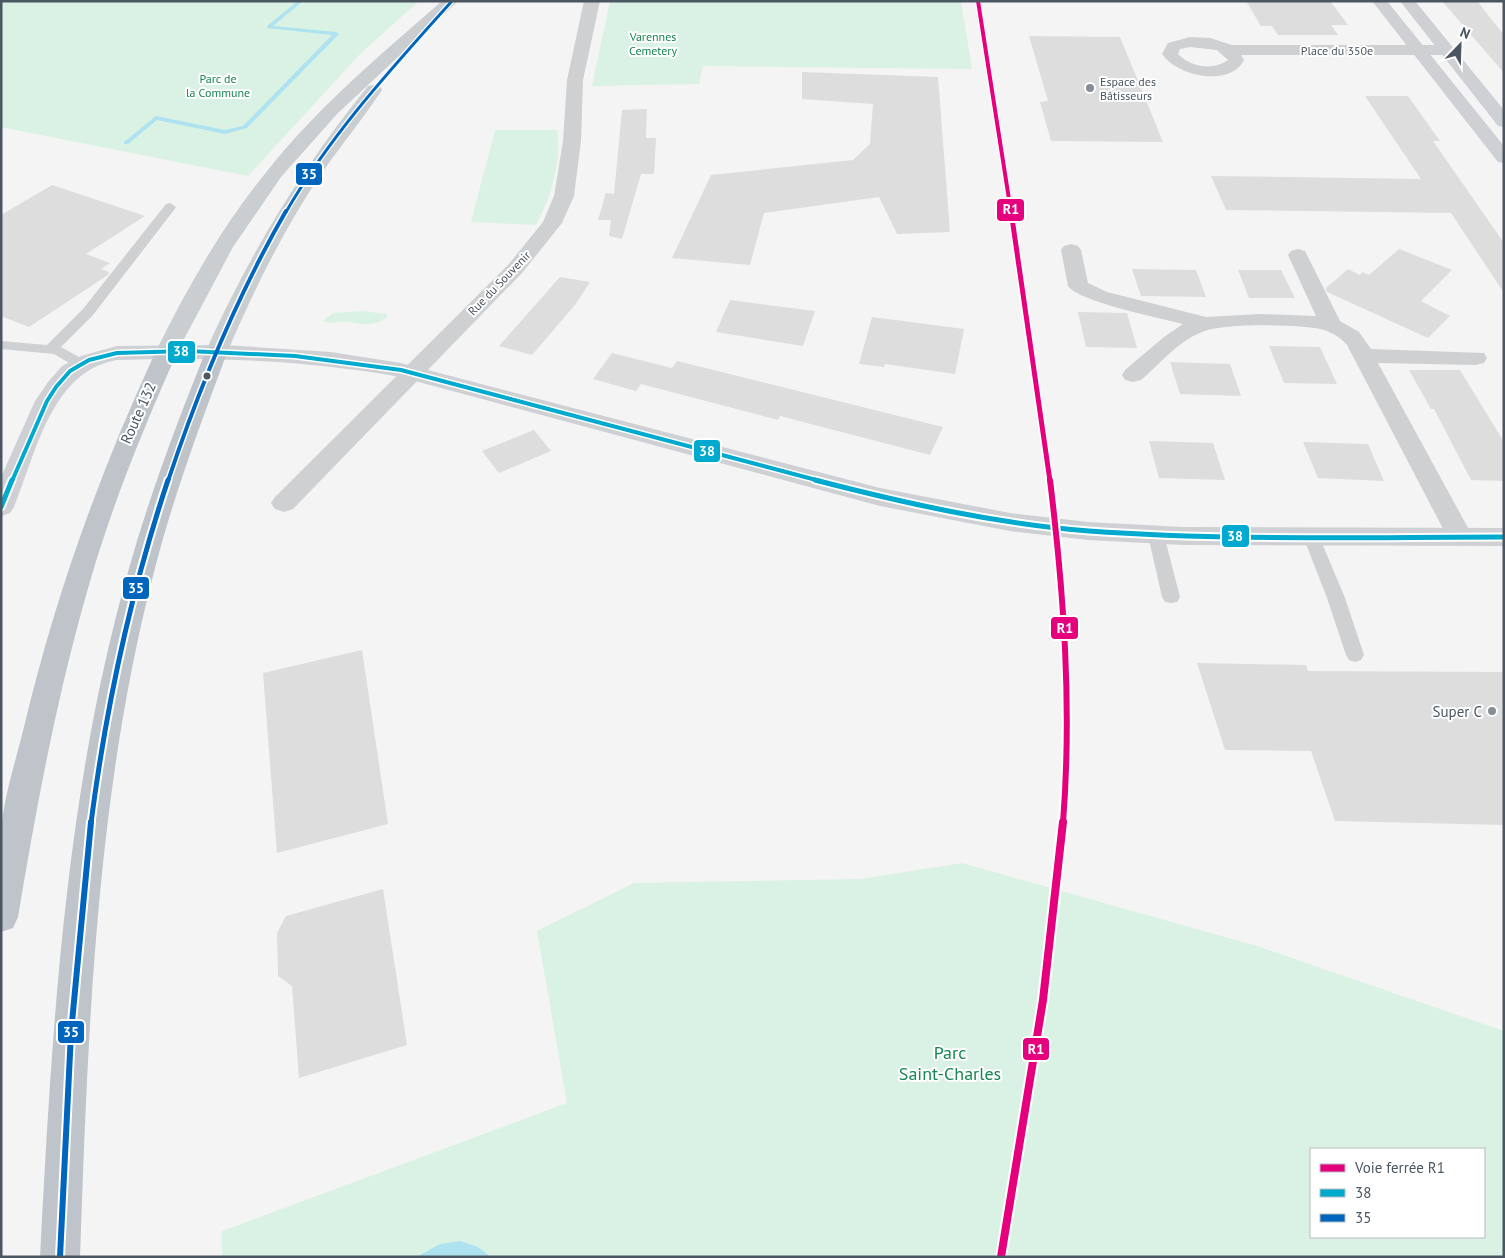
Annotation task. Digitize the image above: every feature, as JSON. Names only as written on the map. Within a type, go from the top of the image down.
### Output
[{"type":"highway","name":"Route 132","points":[[1,917],[17,819],[58,643],[111,478],[131,428],[166,353]]},
{"type":"highway","name":"Route 132","points":[[60,1257],[70,1032],[82,890],[109,711],[123,640],[145,554],[185,429],[216,354]]},
{"type":"main road","name":"Route 132","points":[[166,353],[211,268],[270,179],[334,108],[452,1]]},
{"type":"main road","name":"Route 132","points":[[216,354],[270,239],[316,164],[371,94],[452,1]]},
{"type":"street","name":"Rue du Souvenir","points":[[284,503],[515,269],[538,242],[557,214],[564,196],[568,173],[575,80],[592,1]]},
{"type":"street","points":[[1379,1],[1504,158]]},
{"type":"street","points":[[1407,1],[1504,122]]},
{"type":"street","name":"Place du 350e","points":[[1229,50],[1445,50]]},
{"type":"street","points":[[1483,132],[1504,132]]},
{"type":"street","points":[[1071,250],[1078,286],[1100,296],[1203,323]]},
{"type":"street","points":[[1298,255],[1331,325]]},
{"type":"street","points":[[1133,375],[1188,330],[1203,323],[1223,321],[1307,322],[1331,325],[1350,335],[1364,356],[1460,537]]},
{"type":"street","points":[[1,507],[8,476],[49,397],[61,379],[81,364],[94,358],[117,353],[265,354],[370,364],[412,372],[908,504],[1048,527],[1156,535],[1504,537]]},
{"type":"street","points":[[1364,356],[1476,358]]},
{"type":"lane","points":[[51,349],[88,312],[170,207]]},
{"type":"lane","points":[[1,346],[62,351],[81,364]]},
{"type":"lane","points":[[1156,535],[1171,596]]},
{"type":"lane","points":[[1311,536],[1336,598],[1355,655]]},
{"type":"green space","name":"Parc de la Commune","points":[[1,1],[419,1],[360,54],[248,176],[1,127]]},
{"type":"green space","name":"Varennes Cemetery","points":[[610,1],[961,1],[972,69],[703,66],[699,84],[592,86]]},
{"type":"green space","points":[[495,130],[557,130],[557,167],[551,191],[536,225],[471,222]]},
{"type":"green space","points":[[362,311],[387,314],[387,317],[373,324],[329,323],[323,321],[333,313]]},
{"type":"green space","name":"Parc Saint-Charles","points":[[962,863],[1257,946],[1504,1031],[1504,1257],[491,1257],[482,1251],[463,1245],[444,1245],[416,1257],[222,1257],[222,1231],[567,1103],[537,931],[634,883],[860,879]]},
{"type":"water","points":[[460,1241],[478,1247],[491,1257],[416,1257],[440,1244]]},
{"type":"building","points":[[1246,1],[1330,1],[1348,25],[1331,25],[1338,35],[1278,35],[1272,26],[1261,26]]},
{"type":"building","points":[[1442,1],[1477,1],[1504,35],[1504,73]]},
{"type":"building","name":"Espace des Bâtisseurs","points":[[1029,36],[1120,37],[1163,142],[1051,141],[1040,102],[1048,101]]},
{"type":"building","points":[[802,72],[938,77],[950,232],[897,234],[879,197],[764,213],[750,265],[672,258],[711,175],[853,160],[870,144],[873,104],[802,99]]},
{"type":"building","points":[[1365,96],[1408,96],[1440,141],[1433,141],[1504,243],[1504,293],[1451,213],[1226,210],[1211,176],[1421,179]]},
{"type":"building","points":[[647,109],[646,138],[656,138],[654,174],[641,174],[622,239],[609,236],[611,220],[598,220],[606,193],[614,194],[622,110]]},
{"type":"building","points":[[52,185],[145,216],[86,254],[110,263],[101,269],[109,272],[108,275],[29,327],[1,316],[1,215]]},
{"type":"building","points":[[1399,249],[1452,270],[1421,301],[1450,316],[1428,338],[1327,292],[1326,288],[1348,269],[1360,275],[1362,272],[1369,275]]},
{"type":"building","points":[[1132,269],[1196,270],[1206,297],[1141,296]]},
{"type":"building","points":[[1238,270],[1281,270],[1295,298],[1249,298]]},
{"type":"building","points":[[560,277],[590,282],[575,305],[532,355],[499,346]]},
{"type":"building","points":[[730,300],[815,311],[803,346],[716,332]]},
{"type":"building","points":[[1078,312],[1127,313],[1137,348],[1086,347]]},
{"type":"building","points":[[872,317],[964,329],[955,374],[885,364],[884,367],[859,364]]},
{"type":"building","points":[[1269,346],[1320,347],[1337,384],[1284,383]]},
{"type":"building","points":[[612,353],[672,368],[677,361],[943,427],[930,455],[780,416],[778,420],[641,384],[636,391],[593,379]]},
{"type":"building","points":[[1170,362],[1230,364],[1241,396],[1180,394]]},
{"type":"building","points":[[1409,370],[1460,370],[1504,442],[1504,481],[1471,480],[1434,409],[1431,409]]},
{"type":"building","points":[[534,430],[551,451],[499,473],[482,451]]},
{"type":"building","points":[[1149,441],[1213,443],[1225,480],[1159,478]]},
{"type":"building","points":[[1303,442],[1368,444],[1384,481],[1318,478]]},
{"type":"building","points":[[362,650],[388,824],[277,853],[263,673]]},
{"type":"building","points":[[1197,663],[1306,665],[1308,671],[1504,672],[1504,825],[1335,821],[1311,751],[1225,750]]},
{"type":"building","points":[[383,889],[407,1045],[299,1078],[292,986],[278,976],[277,933],[286,916]]},
{"type":"waterway","points":[[126,143],[156,118],[225,132],[245,127],[336,34],[269,27],[301,1]]},
{"type":"rail line","name":"R1","points":[[978,1],[1016,241],[1049,473],[1060,562],[1067,695],[1064,805],[1052,935],[1034,1064],[1001,1257]]},
{"type":"transit line","name":"35","points":[[60,1257],[71,1033],[84,885],[93,811],[104,737],[118,664],[137,584],[160,506],[172,468],[216,354],[256,268],[290,205],[318,160],[354,113],[452,1]]},
{"type":"transit line","name":"38","points":[[1,507],[47,401],[70,371],[82,363],[95,358],[117,353],[188,351],[259,353],[331,359],[401,370],[880,497],[1010,522],[1088,531],[1183,536],[1504,537]]},
{"type":"place","name":"Espace des Bâtisseurs","points":[[1090,88]]},
{"type":"place","name":"Super C","points":[[1492,711]]}]
